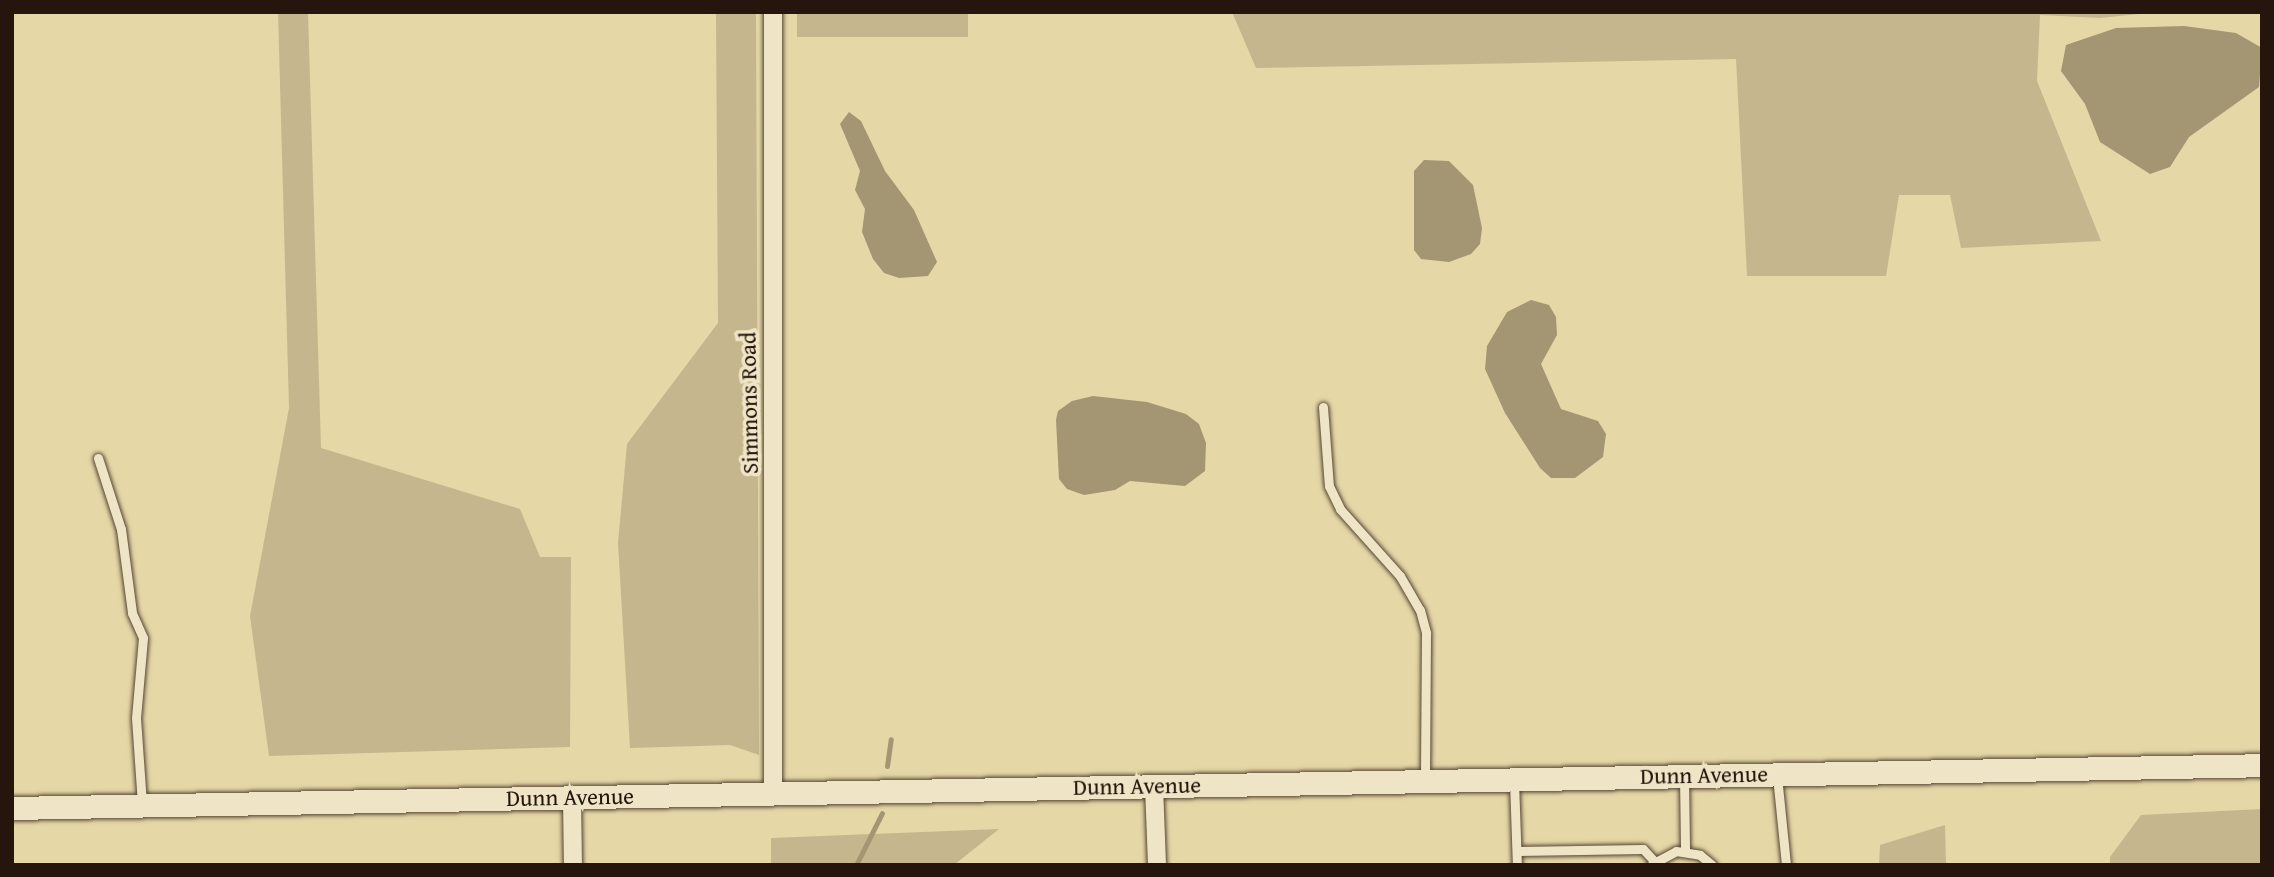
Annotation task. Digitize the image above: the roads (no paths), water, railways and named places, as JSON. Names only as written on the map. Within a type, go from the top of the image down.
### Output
[{"type":"main road","name":"Dunn Avenue","points":[[12,808],[2262,765]]},
{"type":"street","name":"Simmons Road","points":[[773,12],[773,793]]},
{"type":"street","points":[[1154,786],[1157,865]]},
{"type":"street","points":[[572,797],[573,865]]},
{"type":"lane","points":[[1323,407],[1329,486],[1340,509],[1401,576],[1420,610],[1426,634],[1424,781]]},
{"type":"lane","points":[[98,458],[121,529],[132,613],[143,638],[136,718],[142,805]]},
{"type":"lane","points":[[1776,773],[1786,865]]},
{"type":"lane","points":[[1684,775],[1685,851]]},
{"type":"lane","points":[[1514,779],[1517,865]]},
{"type":"lane","points":[[1517,851],[1643,849],[1652,863],[1685,851],[1712,865]]},
{"type":"waterway","points":[[887,766],[891,739]]},
{"type":"waterway","points":[[856,865],[882,813]]}]
